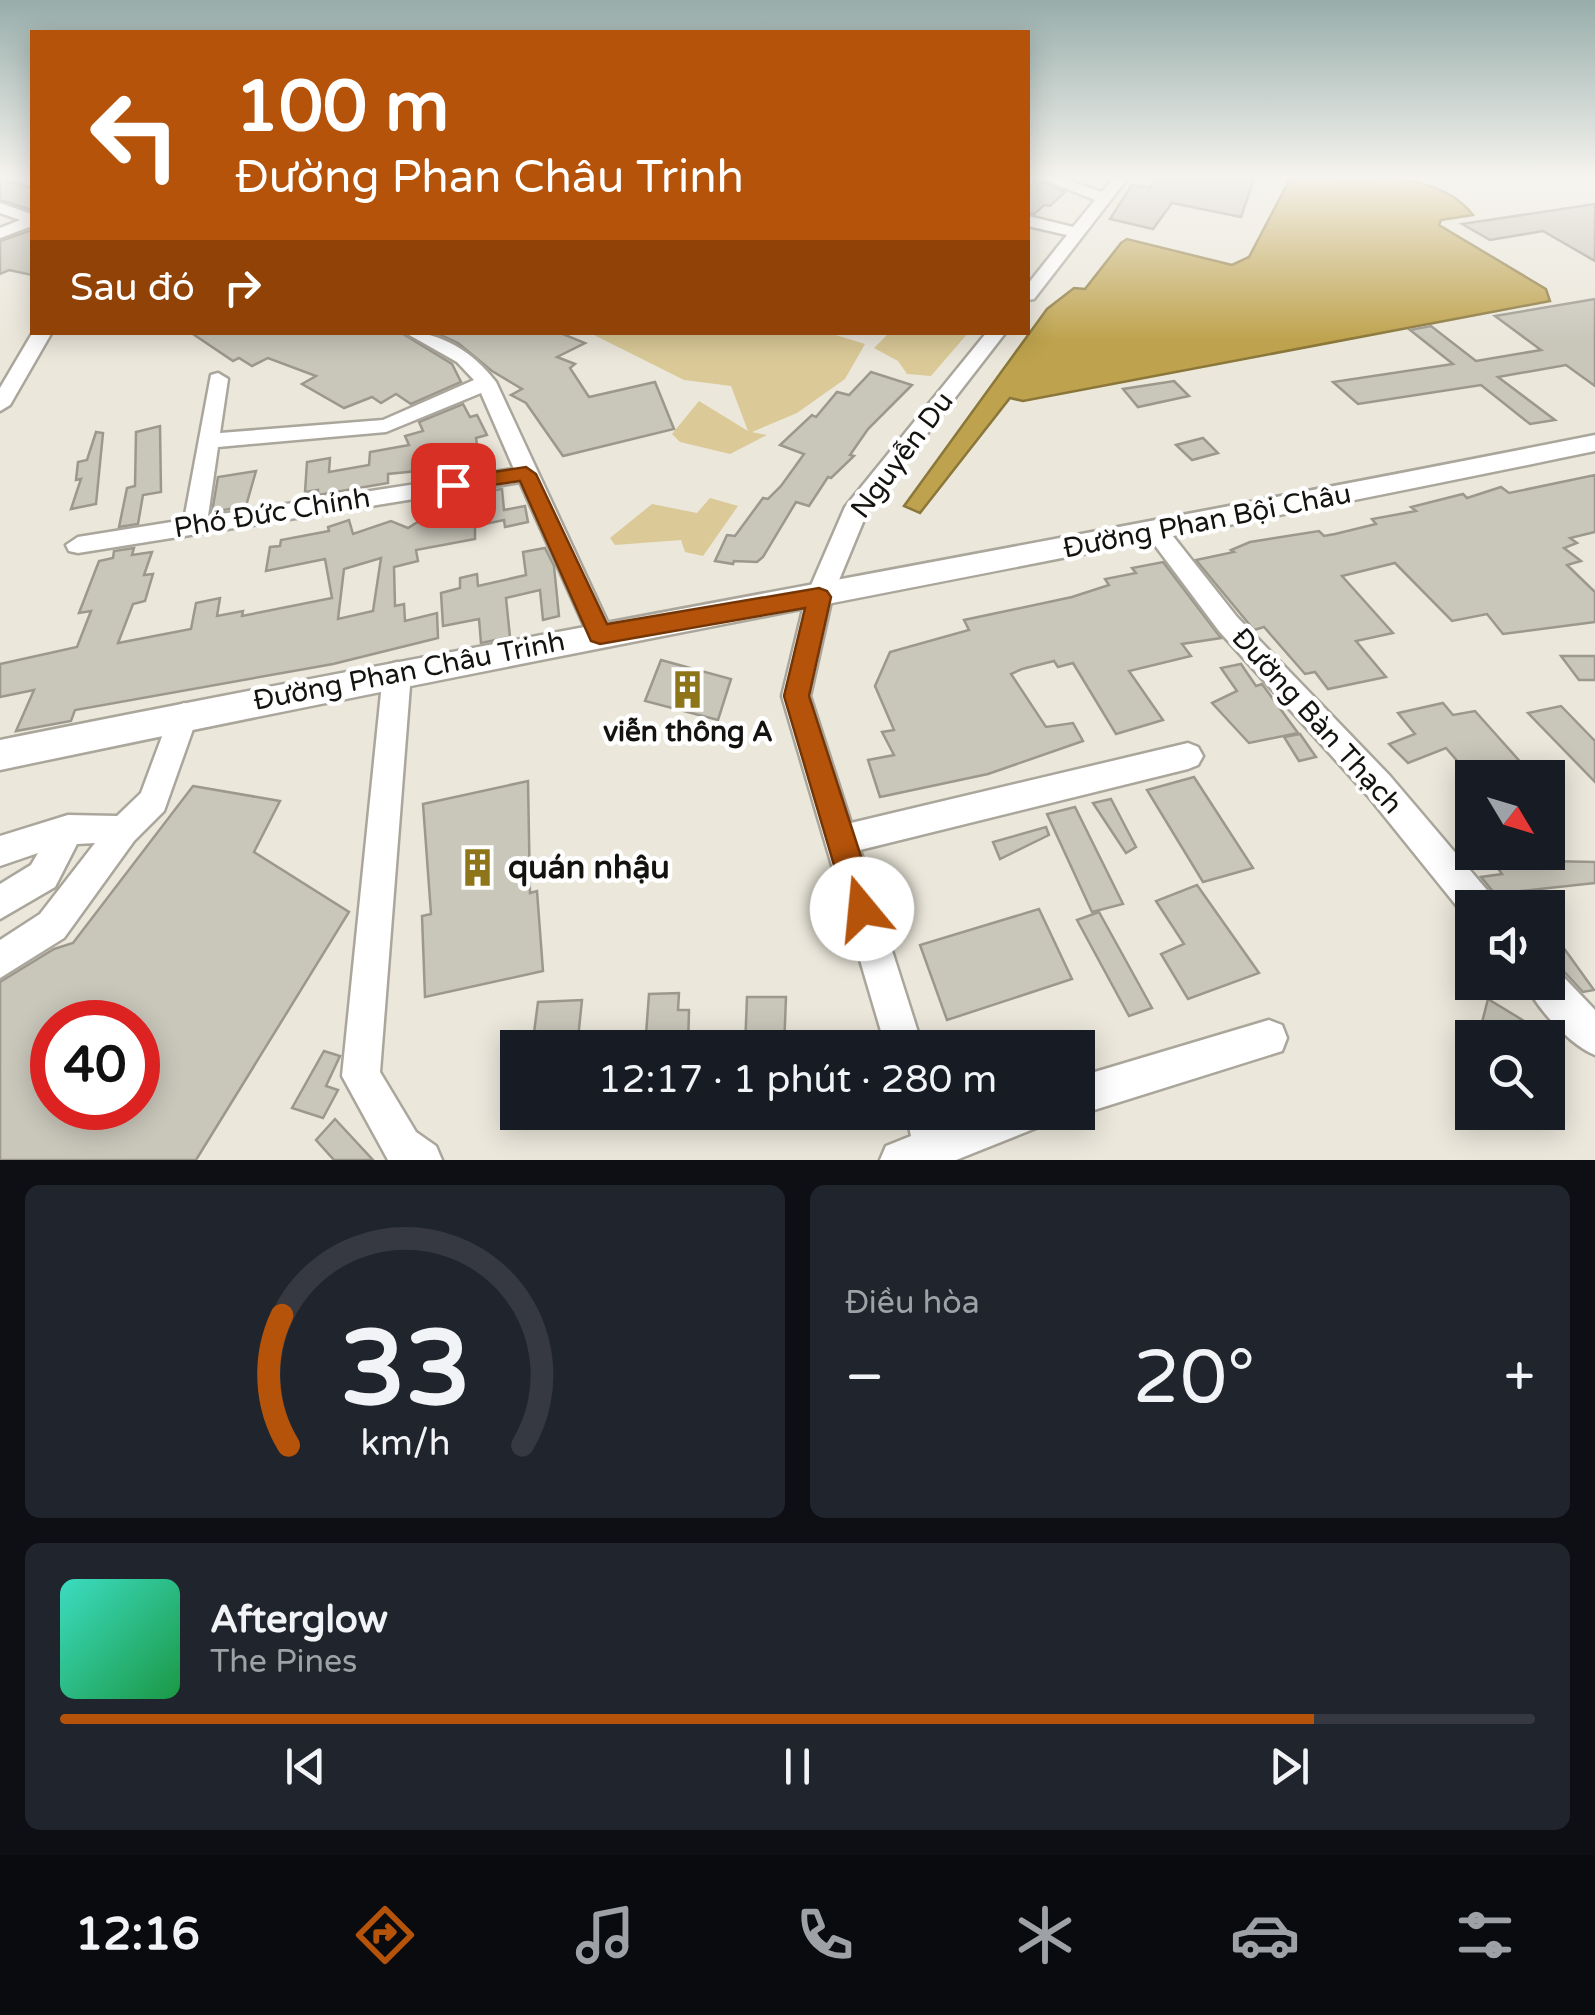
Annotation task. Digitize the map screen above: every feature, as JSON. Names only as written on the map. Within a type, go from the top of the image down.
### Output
[{"type":"main road","name":"Đường Phan Bội Châu","points":[[819,597],[1595,443]]},
{"type":"main road","name":"Đường Phan Châu Trinh","points":[[0,754],[600,634],[819,597]]},
{"type":"street","points":[[1030,292],[1077,233]]},
{"type":"street","points":[[0,406],[10,374],[40,335]]},
{"type":"street","points":[[420,335],[464,358],[486,382],[600,634]]},
{"type":"street","name":"Nguyễn Du","points":[[899,1030],[796,696],[819,597],[857,507],[995,335]]},
{"type":"street","points":[[196,524],[218,379]]},
{"type":"street","points":[[207,442],[386,426],[444,404],[486,382]]},
{"type":"street","name":"Phó Đức Chính","points":[[78,545],[526,474]]},
{"type":"street","name":"Đường Bàn Thạch","points":[[1157,532],[1228,624],[1379,786],[1465,890]]},
{"type":"street","points":[[397,673],[361,1076],[402,1146],[422,1160]]},
{"type":"street","points":[[0,962],[52,926],[122,831],[153,801],[184,715]]},
{"type":"street","points":[[841,840],[1188,756]]},
{"type":"street","points":[[0,851],[68,830],[95,826],[122,831]]},
{"type":"street","points":[[0,903],[43,876],[68,830]]},
{"type":"street","points":[[1560,1000],[1595,1037]]},
{"type":"street","points":[[1095,1091],[1269,1038]]},
{"type":"street","points":[[924,1145],[970,1130]]},
{"type":"shaded area","points":[[1262,233],[1453,233],[1546,289],[1550,301],[1023,401],[1010,398],[920,513],[904,506],[1047,309],[1074,288],[1085,289],[1121,243],[1127,239],[1232,265],[1249,257]]},
{"type":"shaded area","points":[[594,335],[836,335],[865,344],[845,379],[797,413],[752,432],[767,435],[730,454],[680,442],[672,434],[699,401],[748,431],[731,386],[684,380]]},
{"type":"shaded area","points":[[886,335],[966,335],[931,376],[907,374],[898,361],[874,348]]},
{"type":"shaded area","points":[[710,498],[738,506],[703,556],[685,552],[681,540],[615,545],[610,538],[652,504],[697,513]]},
{"type":"building","points":[[30,233],[30,275],[9,270],[0,274],[0,241]]},
{"type":"building","points":[[1478,233],[1530,233],[1490,240]]},
{"type":"building","points":[[1547,233],[1595,233],[1595,261]]},
{"type":"building","points":[[1595,299],[1595,386],[1566,365],[1498,377],[1555,420],[1530,424],[1481,385],[1358,404],[1333,382],[1453,364],[1410,330],[1431,326],[1476,361],[1541,350],[1495,316]]},
{"type":"building","points":[[194,335],[405,335],[452,364],[461,382],[411,404],[396,394],[381,403],[372,397],[344,408],[302,384],[316,376],[268,358],[252,366],[239,358],[233,361]]},
{"type":"building","points":[[441,335],[565,335],[585,343],[557,357],[575,364],[570,368],[589,397],[655,382],[674,429],[563,456],[526,403],[511,395],[522,389]]},
{"type":"building","points":[[871,372],[912,385],[868,429],[850,455],[854,456],[828,477],[809,506],[796,502],[763,557],[757,562],[733,564],[715,561],[727,535],[735,536],[763,498],[768,499],[781,486],[804,454],[780,445],[812,415],[816,417],[837,392],[849,395]]},
{"type":"building","points":[[1174,381],[1189,396],[1138,407],[1123,389]]},
{"type":"building","points":[[463,404],[470,417],[477,415],[487,435],[476,438],[476,471],[440,477],[438,469],[388,474],[388,483],[318,495],[318,490],[305,492],[307,462],[330,458],[329,472],[369,465],[370,452],[409,445],[405,436],[423,431],[419,422]]},
{"type":"building","points":[[160,426],[161,492],[143,495],[138,524],[119,527],[127,488],[135,486],[136,432]]},
{"type":"building","points":[[96,432],[103,433],[96,504],[71,509],[81,479],[76,480],[78,462],[87,460]]},
{"type":"building","points":[[1203,438],[1218,453],[1192,460],[1176,445]]},
{"type":"building","points":[[256,471],[246,506],[212,512],[218,477]]},
{"type":"building","points":[[1595,475],[1595,532],[1570,538],[1577,543],[1564,548],[1581,561],[1567,565],[1595,592],[1595,622],[1503,634],[1487,614],[1452,621],[1395,563],[1342,576],[1393,633],[1356,641],[1386,677],[1328,689],[1315,672],[1305,674],[1264,627],[1254,630],[1196,560],[1234,552],[1231,550],[1250,542],[1319,531],[1324,536],[1376,524],[1372,519],[1416,511],[1411,507],[1463,494],[1467,498],[1501,487],[1509,493]]},
{"type":"building","points":[[502,489],[504,510],[525,506],[528,522],[505,527],[504,520],[475,526],[475,539],[416,550],[418,561],[394,567],[395,606],[404,604],[405,621],[437,613],[438,638],[333,664],[75,710],[71,721],[16,731],[34,690],[0,697],[0,664],[77,647],[91,611],[79,613],[99,561],[113,558],[114,551],[134,548],[132,555],[152,552],[144,575],[153,574],[145,601],[133,604],[118,643],[191,629],[196,603],[220,598],[217,616],[243,611],[242,616],[332,598],[325,559],[266,571],[270,547],[280,546],[281,540],[329,531],[328,527],[349,520],[353,534],[391,521],[408,528],[446,504],[445,498]],"holes":[[[381,558],[373,611],[338,619],[344,569]]]},
{"type":"building","points":[[545,548],[554,566],[559,616],[543,620],[540,590],[506,598],[510,637],[481,643],[479,619],[443,626],[441,593],[460,588],[460,578],[477,574],[478,586],[526,575],[523,552]]},
{"type":"building","points":[[1163,562],[1221,638],[1182,644],[1191,656],[1129,671],[1163,720],[1116,734],[1073,663],[1058,667],[1054,661],[1022,669],[1011,674],[1046,727],[1073,723],[1083,741],[988,774],[880,797],[868,760],[894,755],[882,732],[894,730],[875,686],[890,652],[969,630],[964,620],[1072,597],[1109,585],[1105,579],[1136,573],[1132,568]]},
{"type":"building","points":[[1561,656],[1595,656],[1595,680],[1579,680]]},
{"type":"building","name":"viễn thông A","points":[[661,660],[731,679],[718,720],[645,701]]},
{"type":"building","points":[[1241,664],[1256,686],[1262,684],[1298,733],[1249,743],[1212,703],[1237,691],[1221,668]]},
{"type":"building","points":[[1443,703],[1453,715],[1475,711],[1519,760],[1456,760],[1446,748],[1408,763],[1389,744],[1415,734],[1398,713]]},
{"type":"building","points":[[1561,706],[1595,741],[1595,782],[1528,713]]},
{"type":"building","points":[[1300,734],[1316,757],[1299,761],[1284,737]]},
{"type":"building","points":[[1194,777],[1253,868],[1203,882],[1147,790]]},
{"type":"building","points":[[528,781],[530,893],[537,891],[543,971],[425,997],[422,916],[431,914],[423,804]]},
{"type":"building","points":[[193,786],[280,801],[254,852],[349,912],[196,1160],[0,1160],[0,982],[54,949],[73,943]]},
{"type":"building","points":[[1111,799],[1136,847],[1126,853],[1093,803]]},
{"type":"building","points":[[1075,807],[1123,904],[1092,912],[1047,814]]},
{"type":"building","points":[[1046,827],[1049,835],[1000,859],[993,842]]},
{"type":"building","points":[[1565,861],[1595,862],[1595,883],[1492,890],[1481,877],[1502,874],[1499,870],[1565,870]]},
{"type":"building","points":[[1197,885],[1259,973],[1188,999],[1161,954],[1184,944],[1156,901]]},
{"type":"building","points":[[1039,909],[1072,979],[947,1020],[920,945]]},
{"type":"building","points":[[1099,912],[1152,1008],[1129,1016],[1077,920]]},
{"type":"building","points":[[1565,950],[1594,990],[1583,992],[1565,972]]},
{"type":"building","points":[[679,993],[678,1010],[689,1010],[688,1030],[646,1030],[649,994]]},
{"type":"building","points":[[747,997],[786,997],[785,1030],[746,1030]]},
{"type":"building","points":[[582,1000],[579,1030],[534,1030],[538,1002]]},
{"type":"building","points":[[1490,1000],[1522,1020],[1483,1020]]},
{"type":"building","points":[[324,1051],[340,1056],[326,1086],[338,1090],[323,1118],[292,1108]]},
{"type":"building","points":[[335,1119],[373,1160],[334,1160],[316,1140]]},
{"type":"place","name":"viễn thông A","points":[[688,690]]},
{"type":"place","name":"quán nhậu","points":[[478,868]]},
{"type":"route","points":[[453,485],[526,474],[600,634],[819,597],[796,696],[862,909]]}]
